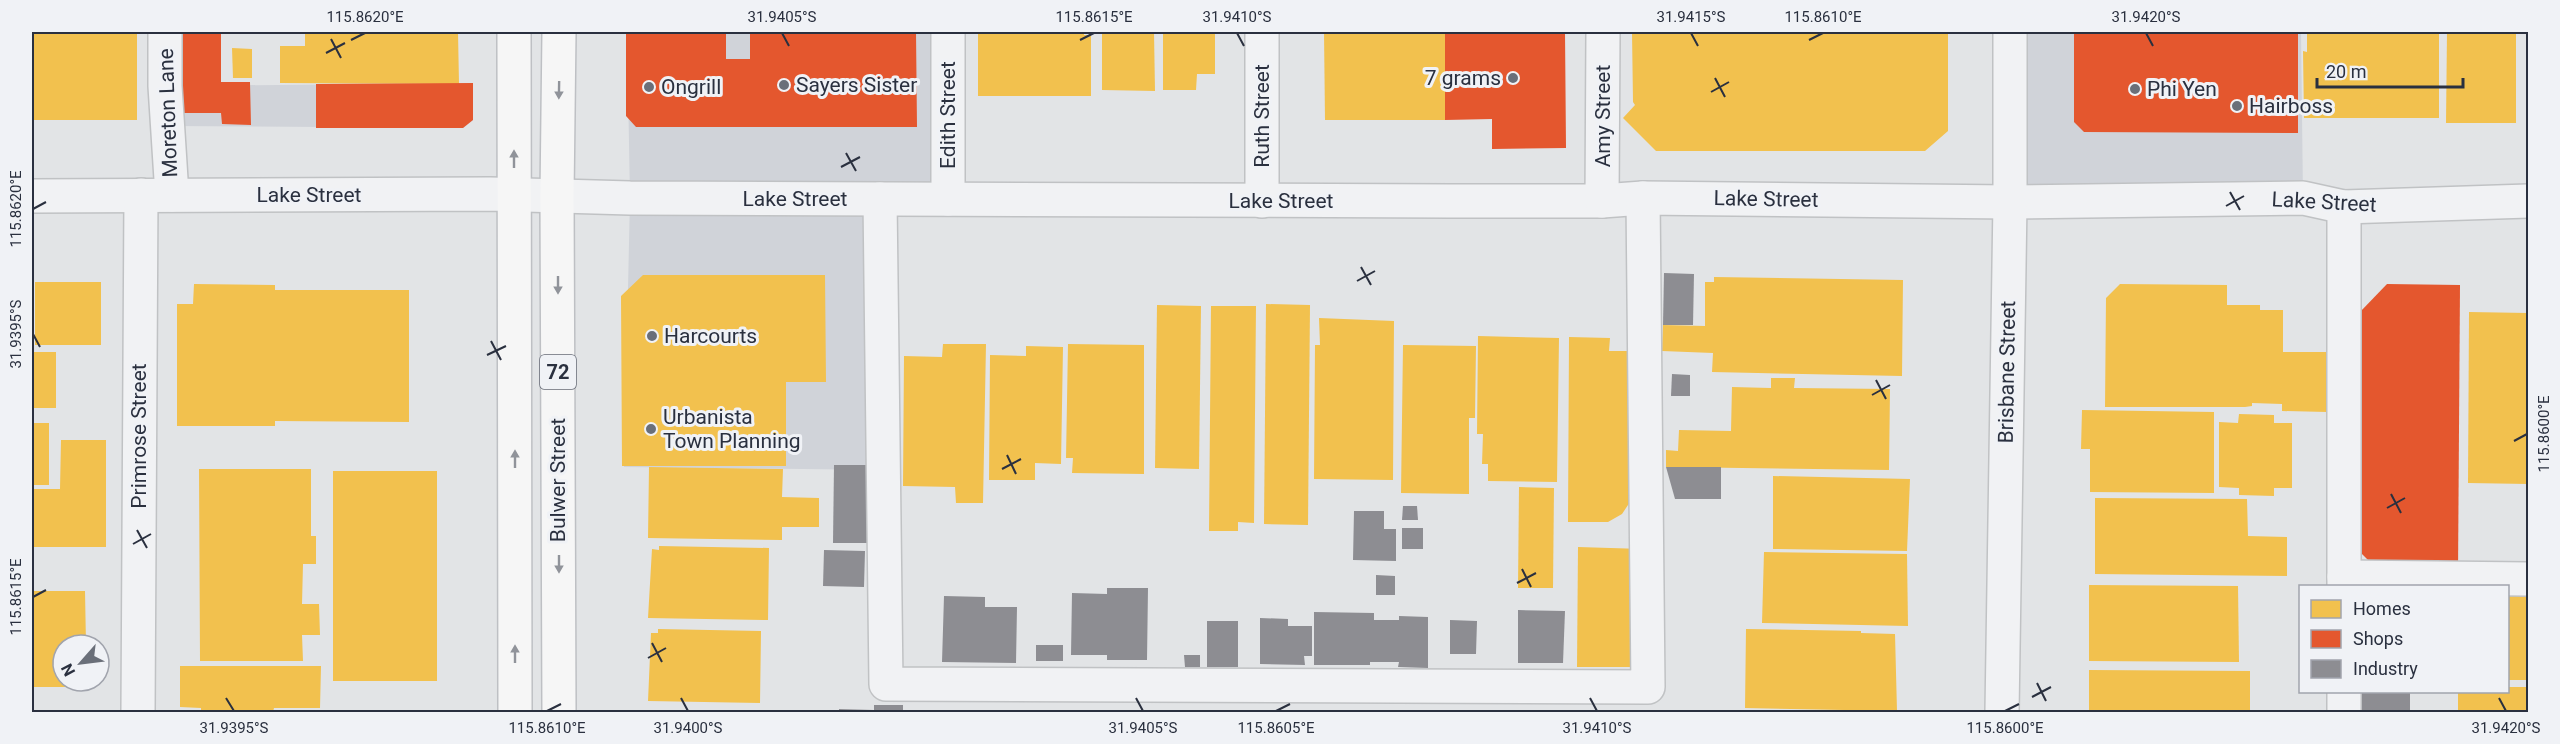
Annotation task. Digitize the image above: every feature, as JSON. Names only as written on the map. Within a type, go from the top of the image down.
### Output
[{"type":"main road","name":"Bulwer Street","points":[[514,32],[515,712]]},
{"type":"main road","name":"Bulwer Street","points":[[559,712],[557,195],[560,32]]},
{"type":"street","name":"Moreton Lane","points":[[156,195],[165,86],[165,32]]},
{"type":"street","name":"Edith Street","points":[[948,32],[948,199]]},
{"type":"street","name":"Ruth Street","points":[[1262,32],[1262,201]]},
{"type":"street","name":"Amy Street","points":[[1602,201],[1603,32]]},
{"type":"street","name":"Brisbane Street","points":[[2002,712],[2010,202],[2010,32]]},
{"type":"street","name":"Lake Street","points":[[32,196],[514,194],[880,199],[1602,201],[1643,198],[2010,202],[2303,198],[2344,207],[2529,201]]},
{"type":"street","name":"Primrose Street","points":[[138,712],[156,195]]},
{"type":"street","points":[[880,199],[886,684],[1648,687],[1643,198]]},
{"type":"street","points":[[2344,207],[2344,582],[2529,579]]},
{"type":"street","points":[[2344,693],[2344,712]]},
{"type":"shaded area","points":[[627,32],[948,32],[948,199],[881,199],[883,470],[624,467],[630,198]]},
{"type":"shaded area","points":[[2010,32],[2301,32],[2303,198],[2010,202]]},
{"type":"shaded area","points":[[473,83],[473,120],[463,128],[168,126],[165,86]]},
{"type":"building: Homes","points":[[32,32],[137,32],[137,120],[32,120]]},
{"type":"building: Homes","points":[[305,32],[458,32],[459,84],[280,83],[280,46],[305,46]]},
{"type":"building: Homes","points":[[978,32],[1084,32],[1084,35],[1091,35],[1091,96],[978,96]]},
{"type":"building: Homes","points":[[1102,32],[1154,32],[1155,91],[1102,90]]},
{"type":"building: Homes","points":[[1163,32],[1215,32],[1215,74],[1197,74],[1196,90],[1163,90]]},
{"type":"building: Homes","points":[[1324,32],[1445,32],[1445,120],[1325,120]]},
{"type":"building: Homes","points":[[1632,32],[1948,32],[1948,131],[1925,151],[1656,151],[1623,118],[1635,105],[1633,102]]},
{"type":"building: Homes","points":[[2307,32],[2439,32],[2439,118],[2304,118],[2303,51],[2307,52]]},
{"type":"building: Homes","points":[[2447,32],[2516,32],[2516,123],[2446,123]]},
{"type":"building: Homes","points":[[232,48],[252,49],[252,78],[233,78]]},
{"type":"building: Homes","points":[[643,275],[825,275],[826,382],[786,382],[786,466],[622,466],[621,296]]},
{"type":"building: Homes","points":[[1714,277],[1903,280],[1902,376],[1712,372],[1713,353],[1662,351],[1663,325],[1705,326],[1705,282],[1714,282]]},
{"type":"building: Homes","points":[[35,282],[101,282],[101,345],[35,345]]},
{"type":"building: Homes","points":[[194,284],[275,285],[275,290],[409,290],[409,422],[275,421],[275,426],[177,426],[177,304],[193,304]]},
{"type":"building: Homes","points":[[2120,284],[2227,285],[2227,305],[2260,305],[2260,310],[2283,310],[2283,352],[2327,352],[2327,412],[2282,411],[2282,404],[2252,403],[2252,406],[2245,407],[2105,407],[2106,298]]},
{"type":"building: Homes","points":[[1266,304],[1310,305],[1308,525],[1264,524]]},
{"type":"building: Homes","points":[[1157,305],[1201,306],[1199,469],[1155,468]]},
{"type":"building: Homes","points":[[1211,306],[1256,306],[1254,523],[1238,522],[1238,531],[1209,531]]},
{"type":"building: Homes","points":[[2469,312],[2528,313],[2528,484],[2468,483]]},
{"type":"building: Homes","points":[[1319,318],[1394,321],[1393,480],[1314,479],[1315,345],[1320,345]]},
{"type":"building: Homes","points":[[1478,336],[1559,338],[1557,482],[1488,481],[1488,464],[1482,464],[1483,434],[1477,434]]},
{"type":"building: Homes","points":[[1569,337],[1610,338],[1609,351],[1642,351],[1640,487],[1622,514],[1608,522],[1568,522]]},
{"type":"building: Homes","points":[[943,344],[986,344],[983,503],[956,503],[955,487],[903,486],[904,356],[942,357]]},
{"type":"building: Homes","points":[[1068,344],[1144,345],[1144,474],[1072,473],[1073,458],[1066,458]]},
{"type":"building: Homes","points":[[1403,345],[1476,346],[1475,418],[1469,418],[1469,494],[1401,493]]},
{"type":"building: Homes","points":[[1026,346],[1063,347],[1061,464],[1035,463],[1035,480],[989,480],[990,355],[1026,356]]},
{"type":"building: Homes","points":[[32,352],[56,352],[56,408],[32,408]]},
{"type":"building: Homes","points":[[1771,378],[1795,378],[1794,388],[1890,389],[1889,470],[1666,467],[1666,450],[1678,451],[1679,430],[1731,431],[1732,387],[1771,388]]},
{"type":"building: Homes","points":[[2082,410],[2214,412],[2214,493],[2090,492],[2090,449],[2081,449]]},
{"type":"building: Homes","points":[[2239,414],[2274,415],[2274,423],[2292,423],[2292,488],[2274,488],[2274,496],[2239,495],[2239,488],[2219,487],[2219,422],[2238,423]]},
{"type":"building: Homes","points":[[32,423],[49,423],[49,485],[32,485]]},
{"type":"building: Homes","points":[[61,440],[106,440],[106,547],[32,547],[32,489],[60,489]]},
{"type":"building: Homes","points":[[649,467],[783,469],[782,497],[819,498],[819,527],[782,527],[782,540],[648,538]]},
{"type":"building: Homes","points":[[199,469],[311,469],[311,536],[316,536],[316,564],[303,564],[302,604],[319,604],[320,635],[302,635],[303,661],[200,661]]},
{"type":"building: Homes","points":[[333,471],[437,471],[437,681],[333,681]]},
{"type":"building: Homes","points":[[1773,476],[1910,479],[1907,551],[1773,549]]},
{"type":"building: Homes","points":[[1519,487],[1554,488],[1553,588],[1518,588]]},
{"type":"building: Homes","points":[[2095,498],[2247,499],[2248,536],[2287,537],[2287,576],[2095,574]]},
{"type":"building: Homes","points":[[659,546],[769,548],[768,620],[648,618],[652,549],[659,550]]},
{"type":"building: Homes","points":[[1578,547],[1643,549],[1641,667],[1577,667]]},
{"type":"building: Homes","points":[[1764,552],[1907,554],[1908,626],[1762,623]]},
{"type":"building: Homes","points":[[2089,585],[2238,586],[2239,662],[2089,661]]},
{"type":"building: Homes","points":[[32,591],[85,591],[86,633],[51,633],[51,687],[32,687]]},
{"type":"building: Homes","points":[[2509,595],[2528,595],[2528,680],[2509,680]]},
{"type":"building: Homes","points":[[658,629],[761,631],[760,703],[648,701],[651,633],[658,633]]},
{"type":"building: Homes","points":[[1746,629],[1861,631],[1861,633],[1895,634],[1897,711],[1745,708]]},
{"type":"building: Homes","points":[[180,666],[321,666],[320,708],[274,708],[273,712],[201,712],[201,708],[180,707]]},
{"type":"building: Homes","points":[[2089,670],[2250,671],[2250,712],[2089,712]]},
{"type":"building: Homes","points":[[2509,687],[2528,687],[2528,712],[2458,712],[2458,693],[2509,693]]},
{"type":"building: Homes","points":[[654,710],[705,710],[705,712],[654,712]]},
{"type":"building: Shops","points":[[178,32],[221,32],[221,82],[250,82],[251,125],[222,124],[221,113],[178,113]]},
{"type":"building: Shops","points":[[626,32],[726,32],[726,59],[750,59],[750,32],[916,32],[917,127],[636,127],[626,116]]},
{"type":"building: Shops","points":[[1445,32],[1565,32],[1566,148],[1492,149],[1492,119],[1445,120]]},
{"type":"building: Shops","points":[[2074,32],[2298,32],[2298,133],[2084,132],[2074,122]]},
{"type":"building: Shops","points":[[473,83],[473,120],[463,128],[316,128],[316,84]]},
{"type":"building: Shops","points":[[2387,284],[2460,285],[2458,573],[2380,572],[2359,551],[2360,312]]},
{"type":"building: Industry","points":[[1664,273],[1694,274],[1693,325],[1663,325]]},
{"type":"building: Industry","points":[[1672,374],[1690,375],[1690,396],[1671,396]]},
{"type":"building: Industry","points":[[834,465],[878,465],[877,543],[833,543]]},
{"type":"building: Industry","points":[[1666,467],[1721,467],[1721,499],[1675,499]]},
{"type":"building: Industry","points":[[1403,506],[1417,506],[1418,520],[1402,520]]},
{"type":"building: Industry","points":[[1354,511],[1384,511],[1384,529],[1396,529],[1396,561],[1353,560]]},
{"type":"building: Industry","points":[[1402,528],[1423,528],[1423,549],[1402,549]]},
{"type":"building: Industry","points":[[824,550],[865,551],[864,587],[823,586]]},
{"type":"building: Industry","points":[[1376,575],[1395,576],[1395,595],[1376,595]]},
{"type":"building: Industry","points":[[1107,588],[1148,588],[1147,660],[1107,660],[1107,655],[1071,655],[1072,593],[1107,594]]},
{"type":"building: Industry","points":[[944,596],[985,597],[985,607],[1017,607],[1016,663],[942,662]]},
{"type":"building: Industry","points":[[1518,610],[1565,611],[1563,663],[1518,663]]},
{"type":"building: Industry","points":[[1314,612],[1374,613],[1374,620],[1399,620],[1399,616],[1428,617],[1428,668],[1398,667],[1399,662],[1370,662],[1370,665],[1314,665]]},
{"type":"building: Industry","points":[[1260,618],[1288,619],[1288,626],[1312,626],[1312,656],[1304,656],[1305,665],[1260,664]]},
{"type":"building: Industry","points":[[1450,620],[1477,621],[1476,654],[1450,654]]},
{"type":"building: Industry","points":[[1207,621],[1238,621],[1238,667],[1207,667]]},
{"type":"building: Industry","points":[[1036,645],[1063,645],[1063,661],[1036,661]]},
{"type":"building: Industry","points":[[1184,655],[1200,655],[1200,667],[1185,667]]},
{"type":"building: Industry","points":[[2362,693],[2410,693],[2410,712],[2362,712]]},
{"type":"building: Industry","points":[[874,705],[903,705],[903,712],[839,712],[839,709],[874,710]]},
{"type":"place","name":"7 grams","points":[[1513,78]]},
{"type":"place","name":"Sayers Sister","points":[[784,85]]},
{"type":"place","name":"Ongrill","points":[[649,87]]},
{"type":"place","name":"Phi Yen","points":[[2135,89]]},
{"type":"place","name":"Hairboss","points":[[2237,106]]},
{"type":"place","name":"Harcourts","points":[[652,336]]},
{"type":"place","name":"Urbanista Town Planning","points":[[651,429]]}]
